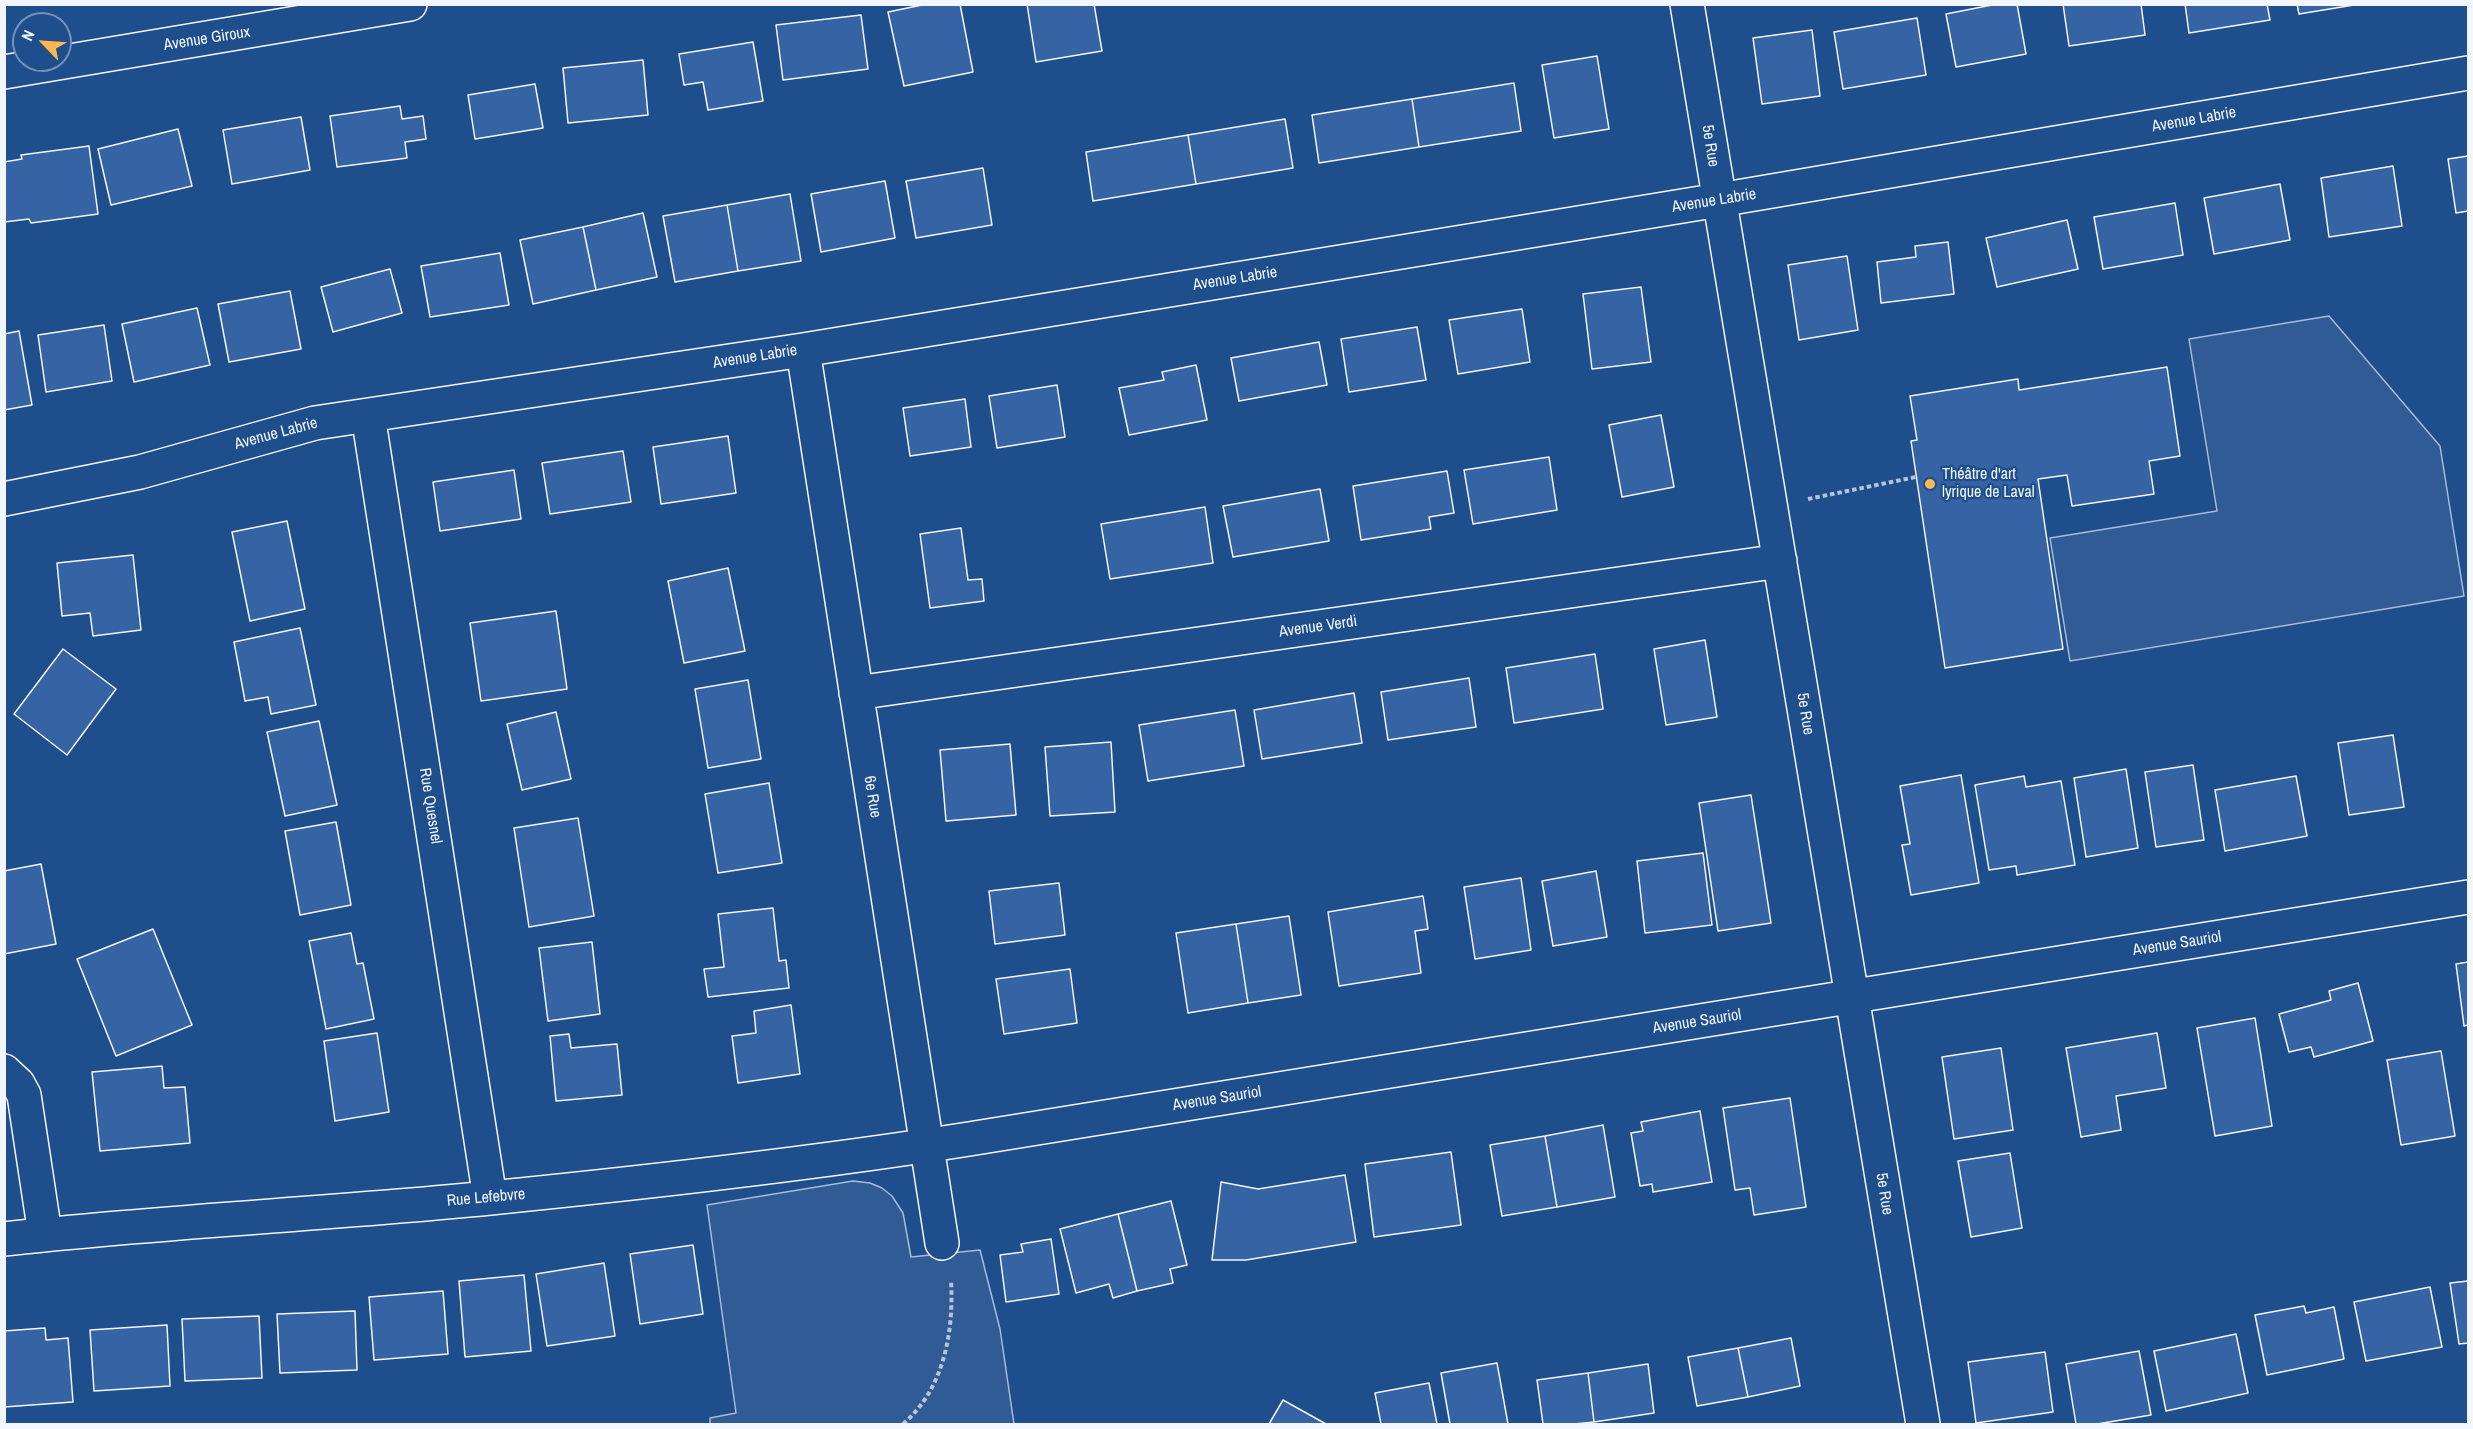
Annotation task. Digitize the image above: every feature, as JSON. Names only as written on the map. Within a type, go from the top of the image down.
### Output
[{"type":"street","name":"Avenue Giroux","points":[[4,72],[410,4]]},
{"type":"street","name":"5e Rue","points":[[1687,4],[1923,1425]]},
{"type":"street","name":"Avenue Labrie","points":[[4,499],[140,472],[308,424],[803,350],[1719,201],[2469,73]]},
{"type":"street","name":"6e Rue","points":[[803,350],[926,1146],[946,1256]]},
{"type":"street","name":"Rue Quesnel","points":[[368,415],[490,1198]]},
{"type":"street","name":"Avenue Verdi","points":[[856,693],[1780,561]]},
{"type":"street","name":"Avenue Sauriol","points":[[926,1146],[2469,897]]},
{"type":"street","points":[[4,1071],[18,1084],[24,1095],[45,1234]]},
{"type":"street","name":"Rue Lefebvre","points":[[4,1239],[490,1198],[631,1183],[926,1146]]},
{"type":"path","points":[[1803,500],[1916,477]]},
{"type":"path","points":[[904,1424],[926,1400],[936,1381],[943,1359],[952,1299],[946,1256]]},
{"type":"shaded area","points":[[2329,316],[2440,446],[2464,596],[2070,661],[2050,538],[2217,511],[2189,339]]},
{"type":"shaded area","points":[[853,1181],[870,1183],[882,1188],[892,1196],[903,1213],[911,1257],[980,1250],[1000,1329],[1014,1424],[710,1424],[710,1418],[736,1413],[707,1205]]},
{"type":"building","points":[[927,4],[960,4],[973,72],[904,86],[888,12]]},
{"type":"building","points":[[1027,4],[1094,4],[1102,51],[1036,62]]},
{"type":"building","points":[[1997,4],[2017,4],[2026,54],[1956,67],[1946,14]]},
{"type":"building","points":[[2063,4],[2141,4],[2145,35],[2069,46]]},
{"type":"building","points":[[2185,4],[2267,4],[2270,20],[2189,33]]},
{"type":"building","points":[[2297,4],[2360,4],[2299,14]]},
{"type":"building","points":[[861,15],[868,69],[783,80],[776,25]]},
{"type":"building","points":[[1917,18],[1926,75],[1843,89],[1834,32]]},
{"type":"building","points":[[1812,30],[1820,96],[1762,104],[1753,38]]},
{"type":"building","points":[[753,42],[763,101],[708,110],[703,82],[684,85],[679,54]]},
{"type":"building","points":[[1597,56],[1609,129],[1554,138],[1542,65]]},
{"type":"building","points":[[643,60],[648,115],[568,123],[563,68]]},
{"type":"building","points":[[1514,83],[1521,131],[1419,147],[1412,99]]},
{"type":"building","points":[[535,84],[543,128],[475,139],[468,95]]},
{"type":"building","points":[[1412,99],[1419,147],[1319,163],[1312,115]]},
{"type":"building","points":[[400,106],[402,119],[423,116],[426,139],[405,142],[407,158],[337,167],[330,116]]},
{"type":"building","points":[[301,117],[310,170],[232,184],[223,130]]},
{"type":"building","points":[[1285,119],[1293,168],[1196,184],[1188,135]]},
{"type":"building","points":[[178,129],[192,186],[111,205],[98,149]]},
{"type":"building","points":[[1188,135],[1196,184],[1093,201],[1086,152]]},
{"type":"building","points":[[89,146],[98,214],[31,223],[29,219],[4,222],[4,162],[22,159],[21,155]]},
{"type":"building","points":[[2468,156],[2468,211],[2456,213],[2448,159]]},
{"type":"building","points":[[2393,166],[2402,226],[2329,237],[2321,178]]},
{"type":"building","points":[[983,168],[992,225],[916,238],[906,181]]},
{"type":"building","points":[[885,181],[895,238],[821,252],[811,194]]},
{"type":"building","points":[[2280,184],[2290,240],[2214,254],[2204,198]]},
{"type":"building","points":[[790,194],[801,261],[738,271],[727,205]]},
{"type":"building","points":[[2175,203],[2183,255],[2103,269],[2094,217]]},
{"type":"building","points":[[727,205],[738,271],[675,282],[663,216]]},
{"type":"building","points":[[643,213],[657,277],[596,290],[583,227]]},
{"type":"building","points":[[2067,220],[2078,269],[1997,287],[1986,238]]},
{"type":"building","points":[[583,227],[596,290],[533,304],[520,240]]},
{"type":"building","points":[[1948,242],[1954,294],[1881,303],[1877,262],[1916,257],[1915,246]]},
{"type":"building","points":[[500,253],[509,305],[430,317],[421,266]]},
{"type":"building","points":[[1847,256],[1858,330],[1799,340],[1788,265]]},
{"type":"building","points":[[390,269],[402,313],[333,332],[321,287]]},
{"type":"building","points":[[1641,287],[1651,362],[1592,369],[1583,294]]},
{"type":"building","points":[[290,291],[301,349],[229,362],[218,304]]},
{"type":"building","points":[[197,308],[210,365],[134,382],[122,324]]},
{"type":"building","points":[[1522,309],[1530,362],[1458,374],[1449,320]]},
{"type":"building","points":[[104,325],[112,381],[46,392],[38,335]]},
{"type":"building","points":[[1417,327],[1426,380],[1349,392],[1341,339]]},
{"type":"building","points":[[19,331],[32,405],[4,410],[4,334]]},
{"type":"building","points":[[1319,342],[1327,385],[1239,401],[1231,358]]},
{"type":"building","points":[[1196,365],[1207,420],[1129,435],[1119,388],[1164,380],[1162,372]]},
{"type":"building","points":[[2167,367],[2180,456],[2149,461],[2154,494],[2072,506],[2067,475],[2038,479],[2063,649],[1945,668],[1911,441],[1917,440],[1910,396],[2018,379],[2019,390]]},
{"type":"building","points":[[1057,385],[1065,437],[997,448],[989,396]]},
{"type":"building","points":[[965,399],[971,447],[910,456],[903,408]]},
{"type":"building","points":[[1661,415],[1674,487],[1622,497],[1609,425]]},
{"type":"building","points":[[728,436],[736,493],[661,504],[653,447]]},
{"type":"building","points":[[623,451],[631,502],[550,514],[542,463]]},
{"type":"building","points":[[1549,457],[1557,510],[1473,524],[1464,470]]},
{"type":"building","points":[[514,470],[521,519],[440,531],[433,482]]},
{"type":"building","points":[[1447,471],[1454,513],[1429,517],[1431,529],[1361,540],[1353,486]]},
{"type":"building","points":[[1320,489],[1329,541],[1233,557],[1223,506]]},
{"type":"building","points":[[1205,507],[1213,563],[1110,579],[1101,524]]},
{"type":"building","points":[[287,521],[305,609],[250,621],[232,532]]},
{"type":"building","points":[[961,528],[968,580],[982,579],[984,601],[930,608],[920,534]]},
{"type":"building","points":[[133,555],[141,630],[93,636],[90,613],[62,616],[57,563]]},
{"type":"building","points":[[728,568],[745,651],[684,663],[668,581]]},
{"type":"building","points":[[556,611],[567,689],[481,701],[470,623]]},
{"type":"building","points":[[300,628],[316,705],[271,714],[268,697],[245,701],[234,642]]},
{"type":"building","points":[[1705,640],[1717,717],[1666,725],[1654,649]]},
{"type":"building","points":[[63,649],[116,689],[67,755],[14,714]]},
{"type":"building","points":[[1595,654],[1603,709],[1514,723],[1506,668]]},
{"type":"building","points":[[1469,678],[1476,727],[1388,740],[1381,692]]},
{"type":"building","points":[[748,680],[761,759],[708,768],[695,689]]},
{"type":"building","points":[[1354,693],[1362,743],[1262,759],[1254,710]]},
{"type":"building","points":[[1235,710],[1244,766],[1148,781],[1139,725]]},
{"type":"building","points":[[556,712],[571,779],[522,790],[507,724]]},
{"type":"building","points":[[319,721],[337,805],[285,816],[267,732]]},
{"type":"building","points":[[2393,735],[2404,807],[2349,815],[2338,743]]},
{"type":"building","points":[[1111,742],[1115,812],[1050,816],[1045,747]]},
{"type":"building","points":[[1010,744],[1016,815],[946,821],[940,750]]},
{"type":"building","points":[[2193,765],[2204,840],[2156,847],[2145,772]]},
{"type":"building","points":[[2126,769],[2138,848],[2086,857],[2074,778]]},
{"type":"building","points":[[1961,775],[1979,883],[1911,895],[1902,845],[1910,844],[1900,786]]},
{"type":"building","points":[[2024,776],[2026,787],[2061,781],[2075,865],[2017,875],[2016,866],[1989,870],[1975,785]]},
{"type":"building","points":[[2296,776],[2307,836],[2225,851],[2215,790]]},
{"type":"building","points":[[769,783],[782,863],[718,873],[705,794]]},
{"type":"building","points":[[1751,795],[1771,923],[1718,931],[1699,803]]},
{"type":"building","points":[[578,818],[594,916],[529,927],[514,828]]},
{"type":"building","points":[[336,822],[351,905],[300,915],[285,831]]},
{"type":"building","points":[[1703,853],[1712,925],[1645,933],[1637,861]]},
{"type":"building","points":[[41,864],[56,944],[4,954],[4,871]]},
{"type":"building","points":[[1596,871],[1607,937],[1553,946],[1542,881]]},
{"type":"building","points":[[1521,878],[1531,950],[1475,959],[1464,887]]},
{"type":"building","points":[[1059,883],[1065,935],[995,944],[989,891]]},
{"type":"building","points":[[1423,896],[1428,929],[1415,931],[1421,973],[1339,986],[1328,912]]},
{"type":"building","points":[[773,908],[779,961],[786,960],[789,988],[708,997],[704,969],[724,967],[718,914]]},
{"type":"building","points":[[1289,916],[1301,995],[1248,1003],[1236,924]]},
{"type":"building","points":[[1236,924],[1248,1003],[1188,1013],[1176,933]]},
{"type":"building","points":[[153,929],[192,1025],[116,1056],[77,959]]},
{"type":"building","points":[[351,933],[357,964],[363,963],[374,1019],[326,1029],[309,941]]},
{"type":"building","points":[[592,942],[600,1014],[548,1021],[539,948]]},
{"type":"building","points":[[2468,962],[2468,1025],[2464,1026],[2456,964]]},
{"type":"building","points":[[1070,969],[1077,1023],[1004,1034],[996,979]]},
{"type":"building","points":[[2358,983],[2373,1041],[2314,1057],[2311,1047],[2289,1052],[2279,1014],[2331,1000],[2329,991]]},
{"type":"building","points":[[791,1005],[800,1074],[738,1083],[732,1036],[756,1033],[754,1011]]},
{"type":"building","points":[[2255,1018],[2272,1126],[2215,1136],[2197,1028]]},
{"type":"building","points":[[377,1033],[389,1112],[335,1121],[324,1041]]},
{"type":"building","points":[[2157,1033],[2166,1088],[2116,1096],[2121,1130],[2081,1137],[2066,1048]]},
{"type":"building","points":[[569,1034],[571,1048],[617,1044],[622,1095],[556,1101],[550,1036]]},
{"type":"building","points":[[2001,1048],[2013,1130],[1954,1139],[1942,1057]]},
{"type":"building","points":[[2441,1051],[2455,1136],[2401,1145],[2387,1060]]},
{"type":"building","points":[[162,1066],[164,1088],[185,1087],[190,1143],[100,1151],[92,1072]]},
{"type":"building","points":[[1790,1098],[1806,1207],[1754,1215],[1750,1188],[1735,1190],[1723,1108]]},
{"type":"building","points":[[1700,1111],[1712,1182],[1653,1192],[1652,1184],[1640,1186],[1631,1133],[1643,1131],[1641,1122]]},
{"type":"building","points":[[1603,1125],[1615,1197],[1557,1207],[1545,1136]]},
{"type":"building","points":[[1545,1136],[1557,1207],[1502,1216],[1490,1145]]},
{"type":"building","points":[[1451,1152],[1461,1225],[1374,1237],[1365,1164]]},
{"type":"building","points":[[2010,1153],[2022,1228],[1971,1237],[1958,1161]]},
{"type":"building","points":[[1345,1175],[1356,1242],[1246,1260],[1212,1260],[1221,1182],[1258,1189]]},
{"type":"building","points":[[1171,1201],[1187,1265],[1170,1269],[1173,1283],[1137,1291],[1118,1214]]},
{"type":"building","points":[[1118,1214],[1137,1291],[1113,1298],[1109,1284],[1076,1293],[1060,1229]]},
{"type":"building","points":[[1051,1239],[1059,1294],[1006,1302],[1000,1255],[1023,1252],[1021,1244]]},
{"type":"building","points":[[693,1245],[703,1314],[640,1324],[630,1254]]},
{"type":"building","points":[[604,1263],[615,1336],[547,1346],[536,1274]]},
{"type":"building","points":[[524,1275],[531,1351],[465,1357],[459,1281]]},
{"type":"building","points":[[2468,1281],[2468,1343],[2459,1344],[2450,1283]]},
{"type":"building","points":[[2430,1287],[2442,1347],[2366,1361],[2354,1302]]},
{"type":"building","points":[[443,1291],[448,1354],[374,1360],[369,1297]]},
{"type":"building","points":[[2304,1306],[2306,1313],[2334,1307],[2344,1359],[2267,1375],[2255,1315]]},
{"type":"building","points":[[355,1311],[357,1370],[280,1373],[277,1314]]},
{"type":"building","points":[[259,1316],[262,1378],[185,1381],[182,1319]]},
{"type":"building","points":[[167,1325],[170,1386],[94,1391],[90,1330]]},
{"type":"building","points":[[45,1328],[46,1340],[68,1338],[73,1402],[4,1407],[4,1331]]},
{"type":"building","points":[[2236,1334],[2248,1393],[2166,1411],[2154,1351]]},
{"type":"building","points":[[1791,1338],[1800,1386],[1748,1397],[1738,1348]]},
{"type":"building","points":[[1738,1348],[1748,1397],[1697,1406],[1688,1357]]},
{"type":"building","points":[[2139,1351],[2151,1415],[2097,1424],[2076,1424],[2066,1364]]},
{"type":"building","points":[[2045,1352],[2053,1412],[1976,1423],[1968,1362]]},
{"type":"building","points":[[1497,1363],[1508,1424],[1450,1424],[1441,1373]]},
{"type":"building","points":[[1648,1364],[1654,1413],[1594,1422],[1588,1373]]},
{"type":"building","points":[[1588,1373],[1594,1422],[1543,1424],[1537,1380]]},
{"type":"building","points":[[1429,1383],[1437,1424],[1381,1424],[1375,1393]]},
{"type":"building","points":[[1283,1400],[1326,1424],[1269,1424]]},
{"type":"place","name":"Théâtre d'art lyrique de Laval","points":[[1930,484]]}]
